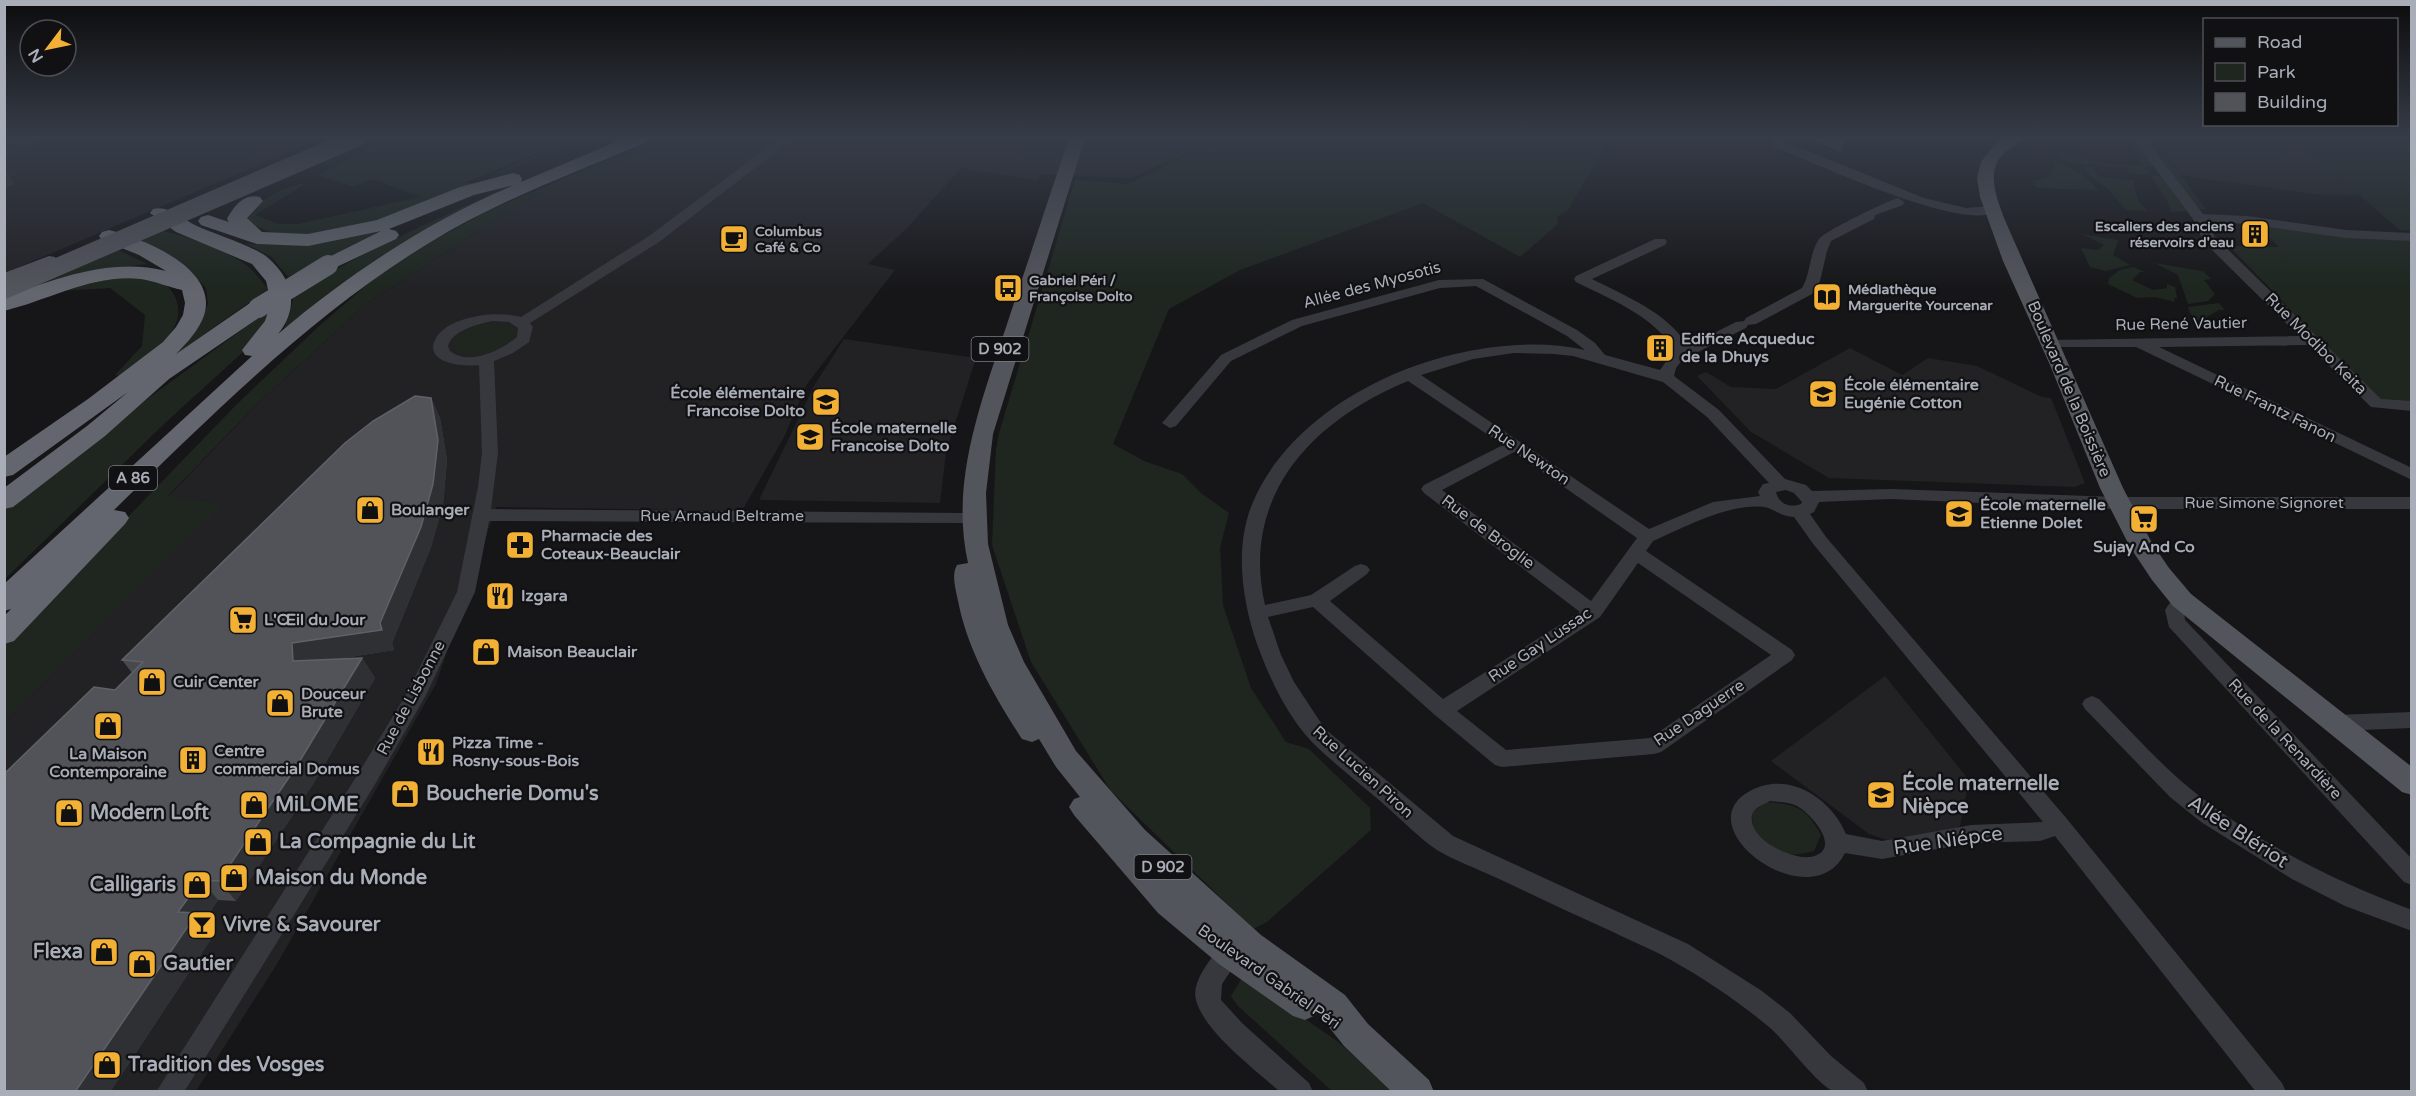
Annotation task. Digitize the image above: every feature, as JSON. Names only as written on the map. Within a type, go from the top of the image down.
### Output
[{"type":"highway","points":[[164,215],[203,220],[257,238],[308,240],[363,230],[477,189]]},
{"type":"highway","points":[[4,486],[175,364],[258,308],[328,265],[407,226],[490,189]]},
{"type":"highway","name":"A 86","points":[[4,601],[264,357],[332,300],[396,254],[429,235],[523,189]]},
{"type":"highway","points":[[253,201],[242,210],[237,219],[257,238]]},
{"type":"highway","points":[[4,582],[63,522],[250,353],[266,337],[276,322],[282,303],[276,280],[259,260],[183,228],[164,215]]},
{"type":"highway","points":[[4,469],[94,407],[176,341],[193,319],[196,298],[182,275],[164,260],[109,236]]},
{"type":"highway","points":[[4,305],[80,279],[106,274],[152,274],[171,278],[191,289]]},
{"type":"highway","points":[[4,634],[245,385],[264,357]]},
{"type":"highway","points":[[4,501],[96,431],[175,364]]},
{"type":"main road","points":[[4,280],[221,189]]},
{"type":"main road","points":[[4,290],[238,189]]},
{"type":"main road","name":"Boulevard Gabriel Péri","points":[[1052,189],[971,437],[964,468],[963,519],[966,577],[978,629],[987,653],[1014,706],[1086,810],[1169,903],[1230,954],[1320,1016],[1356,1035]]},
{"type":"main road","name":"Boulevard Gabriel Péri","points":[[1060,189],[982,434],[976,471],[974,513],[976,544],[995,625],[1030,700],[1066,759],[1134,839],[1250,945],[1333,1006],[1356,1035],[1417,1092]]},
{"type":"main road","name":"Boulevard de la Boissière","points":[[1985,189],[2118,503],[2162,578],[2182,600],[2412,784]]},
{"type":"street","points":[[522,322],[672,226],[721,189]]},
{"type":"street","points":[[1891,189],[1920,201],[1966,212],[1992,210]]},
{"type":"street","points":[[1923,189],[1944,198],[1962,200],[1992,210]]},
{"type":"street","name":"Rue Modibo Keita","points":[[2177,189],[2199,218],[2209,239],[2377,405],[2412,406]]},
{"type":"street","points":[[1666,378],[1668,367],[1682,350],[1693,349],[1807,291],[1813,281],[1820,251],[1826,239],[1898,202]]},
{"type":"street","points":[[2199,218],[2247,220],[2346,234],[2412,237]]},
{"type":"street","points":[[1660,242],[1581,279],[1642,313],[1678,339],[1682,350]]},
{"type":"street","name":"Allée des Myosotis","points":[[1170,423],[1226,358],[1297,323],[1438,284],[1478,282],[1572,333],[1590,346],[1599,357]]},
{"type":"street","points":[[505,317],[522,322],[527,332],[518,345],[509,351],[486,359],[459,360],[448,357],[442,352],[441,346],[444,340],[458,327],[481,319],[505,317]]},
{"type":"street","name":"Rue René Vautier","points":[[2051,344],[2313,340]]},
{"type":"street","name":"Rue Frantz Fanon","points":[[2139,343],[2412,475]]},
{"type":"street","name":"Rue Lucien Piron","points":[[1775,492],[1700,402],[1666,378],[1599,357],[1552,349],[1501,351],[1458,359],[1410,375],[1347,405],[1308,436],[1276,474],[1262,501],[1254,529],[1251,573],[1258,613],[1271,660],[1301,714],[1318,735],[1445,843],[1679,952],[1753,999],[1781,1021],[1822,1065],[1855,1092]]},
{"type":"street","name":"Rue de Lisbonne","points":[[169,1092],[366,780],[416,694],[466,592],[490,453],[486,359]]},
{"type":"street","name":"Rue Newton","points":[[1410,375],[1515,445],[1642,545]]},
{"type":"street","name":"Rue de Broglie","points":[[1515,445],[1430,489],[1593,612]]},
{"type":"street","points":[[1642,545],[1719,506],[1794,486],[1820,540],[2059,825],[2273,1092]]},
{"type":"street","points":[[1775,492],[1786,510],[1804,504]]},
{"type":"street","name":"Rue Simone Signoret","points":[[1804,504],[1891,494],[2118,503],[2412,503]]},
{"type":"street","name":"Rue Arnaud Beltrame","points":[[481,515],[963,519]]},
{"type":"street","name":"Rue Gay Lussac","points":[[1442,710],[1593,612],[1642,545]]},
{"type":"street","name":"Rue Daguerre","points":[[1442,710],[1502,759],[1654,746],[1785,654],[1642,545]]},
{"type":"street","points":[[1258,613],[1317,600],[1361,570]]},
{"type":"street","points":[[1317,600],[1442,710]]},
{"type":"street","name":"Rue de la Renardière","points":[[2182,600],[2174,610],[2176,622],[2412,875]]},
{"type":"street","name":"Allée Blériot","points":[[2092,704],[2178,791],[2209,816],[2300,872],[2354,899],[2412,921]]},
{"type":"street","points":[[2336,723],[2412,720]]},
{"type":"street","name":"Rue Niépce","points":[[1836,842],[1882,850],[1971,834],[2040,832],[2059,825]]},
{"type":"street","points":[[1230,954],[1214,974],[1208,987],[1208,1000],[1229,1027],[1300,1092]]},
{"type":"shaded area","points":[[5,189],[202,189],[5,273]]},
{"type":"shaded area","points":[[551,189],[942,189],[908,227],[868,264],[895,270],[807,384],[784,437],[742,511],[496,507],[436,684],[277,964],[196,1091],[5,1092],[5,721],[222,504],[168,497],[259,402],[366,304],[526,200]]},
{"type":"shaded area","points":[[2278,189],[2352,189],[2359,195],[2312,194]]},
{"type":"shaded area","points":[[844,339],[976,358],[946,452],[940,503],[759,500],[815,384]]},
{"type":"shaded area","points":[[1850,348],[1902,375],[1928,358],[1977,366],[2042,397],[2051,398],[2085,483],[2075,487],[1829,478],[1751,432],[1697,376],[1706,372],[1731,387],[1776,389]]},
{"type":"shaded area","points":[[1885,676],[1969,780],[1960,826],[1950,831],[1887,840],[1869,834],[1771,761]]},
{"type":"green space","points":[[284,189],[297,189],[255,215],[278,224],[298,224],[420,197],[399,189],[470,189],[377,222],[329,233],[281,234],[265,230],[242,219],[256,205]]},
{"type":"green space","points":[[539,189],[553,189],[526,200],[366,304],[259,402],[168,496],[223,504],[5,721],[5,644],[237,404],[318,327],[379,274],[428,243],[490,210]]},
{"type":"green space","points":[[1072,189],[1580,189],[1568,210],[1557,217],[1558,224],[1520,257],[1423,203],[1240,270],[1169,309],[1113,444],[1144,461],[1182,474],[1201,493],[1229,513],[1220,548],[1223,605],[1251,688],[1286,742],[1309,749],[1370,808],[1371,830],[1267,922],[1253,929],[1111,791],[1031,662],[992,545],[996,450],[999,433]]},
{"type":"green space","points":[[2108,189],[2135,189],[2138,201],[2148,211],[2126,210]]},
{"type":"green space","points":[[2160,189],[2172,189],[2187,211],[2171,212]]},
{"type":"green space","points":[[2183,189],[2191,189],[2206,209],[2199,210]]},
{"type":"green space","points":[[2352,189],[2411,189],[2411,231],[2400,230]]},
{"type":"green space","points":[[498,191],[500,193],[427,229],[375,260],[282,333],[294,295],[369,252]]},
{"type":"green space","points":[[2254,223],[2411,239],[2411,404],[2381,403],[2229,246],[2279,247]]},
{"type":"green space","points":[[398,224],[288,277],[272,257],[244,243],[284,245],[322,241]]},
{"type":"green space","points":[[155,230],[189,238],[227,254],[249,268],[268,289],[172,357],[200,322],[208,304],[206,288],[194,275],[135,239]]},
{"type":"green space","points":[[2082,234],[2118,240],[2113,255],[2130,265],[2106,271],[2090,267],[2081,248],[2098,250],[2104,245]]},
{"type":"green space","points":[[114,248],[147,264],[103,269],[5,295]]},
{"type":"green space","points":[[2155,263],[2207,272],[2204,272],[2211,279],[2204,280],[2215,294],[2208,301],[2188,304],[2178,275]]},
{"type":"green space","points":[[2133,267],[2145,272],[2140,272],[2132,280],[2153,290],[2167,288],[2167,284],[2175,287],[2177,298],[2174,298],[2175,302],[2155,297],[2137,298],[2108,284],[2109,278],[2120,270]]},
{"type":"green space","points":[[143,277],[160,281],[171,290],[178,309],[176,322],[168,336],[157,349],[122,376],[115,375],[142,346],[145,315],[110,288],[58,291],[114,278]]},
{"type":"green space","points":[[2219,303],[2225,310],[2219,310],[2202,320],[2223,329],[2212,328],[2201,323],[2188,307]]},
{"type":"green space","points":[[269,310],[269,317],[254,342],[164,424],[5,579],[5,509],[98,435]]},
{"type":"green space","points":[[491,323],[511,326],[515,331],[512,339],[506,345],[489,353],[479,354],[461,353],[454,349],[454,341],[461,333],[475,326]]},
{"type":"green space","points":[[1766,802],[1786,804],[1805,813],[1821,835],[1814,851],[1794,854],[1780,852],[1767,845],[1753,831],[1752,813]]},
{"type":"green space","points":[[1243,976],[1337,1041],[1394,1091],[1332,1091],[1238,1006],[1231,996]]},
{"type":"building","name":"Centre commercial Domus","points":[[415,396],[431,398],[438,440],[433,484],[421,527],[380,623],[382,630],[292,643],[293,661],[362,658],[298,764],[219,881],[201,880],[178,912],[197,913],[75,1092],[4,1092],[4,774],[94,687],[115,690],[143,662],[122,660],[345,443],[373,421]]},
{"type":"place","name":"Escaliers des anciens réservoirs d'eau","points":[[2255,234]]},
{"type":"place","name":"Columbus Café & Co","points":[[734,239]]},
{"type":"place","name":"Gabriel Péri / Françoise Dolto","points":[[1008,288]]},
{"type":"place","name":"Médiathèque Marguerite Yourcenar","points":[[1827,297]]},
{"type":"place","name":"Edifice Acqueduc de la Dhuys","points":[[1660,348]]},
{"type":"place","name":"École élémentaire Eugénie Cotton","points":[[1823,394]]},
{"type":"place","name":"École élémentaire Francoise Dolto","points":[[826,402]]},
{"type":"place","name":"École maternelle Francoise Dolto","points":[[810,437]]},
{"type":"place","name":"Boulanger","points":[[370,510]]},
{"type":"place","name":"École maternelle Etienne Dolet","points":[[1959,514]]},
{"type":"place","name":"Sujay And Co","points":[[2144,519]]},
{"type":"place","name":"Pharmacie des Coteaux-Beauclair","points":[[520,545]]},
{"type":"place","name":"Izgara","points":[[500,596]]},
{"type":"place","name":"L'Œil du Jour","points":[[243,620]]},
{"type":"place","name":"Maison Beauclair","points":[[486,652]]},
{"type":"place","name":"Cuir Center","points":[[152,682]]},
{"type":"place","name":"Douceur Brute","points":[[280,703]]},
{"type":"place","name":"La Maison Contemporaine","points":[[108,726]]},
{"type":"place","name":"Pizza Time - Rosny-sous-Bois","points":[[431,752]]},
{"type":"place","name":"Centre commercial Domus","points":[[193,760]]},
{"type":"place","name":"Boucherie Domu's","points":[[405,794]]},
{"type":"place","name":"École maternelle Nièpce","points":[[1881,795]]},
{"type":"place","name":"MiLOME","points":[[254,805]]},
{"type":"place","name":"Modern Loft","points":[[69,813]]},
{"type":"place","name":"La Compagnie du Lit","points":[[258,842]]},
{"type":"place","name":"Maison du Monde","points":[[234,878]]},
{"type":"place","name":"Calligaris","points":[[197,885]]},
{"type":"place","name":"Vivre & Savourer","points":[[202,925]]},
{"type":"place","name":"Flexa","points":[[104,952]]},
{"type":"place","name":"Gautier","points":[[142,964]]},
{"type":"place","name":"Tradition des Vosges","points":[[107,1065]]}]
